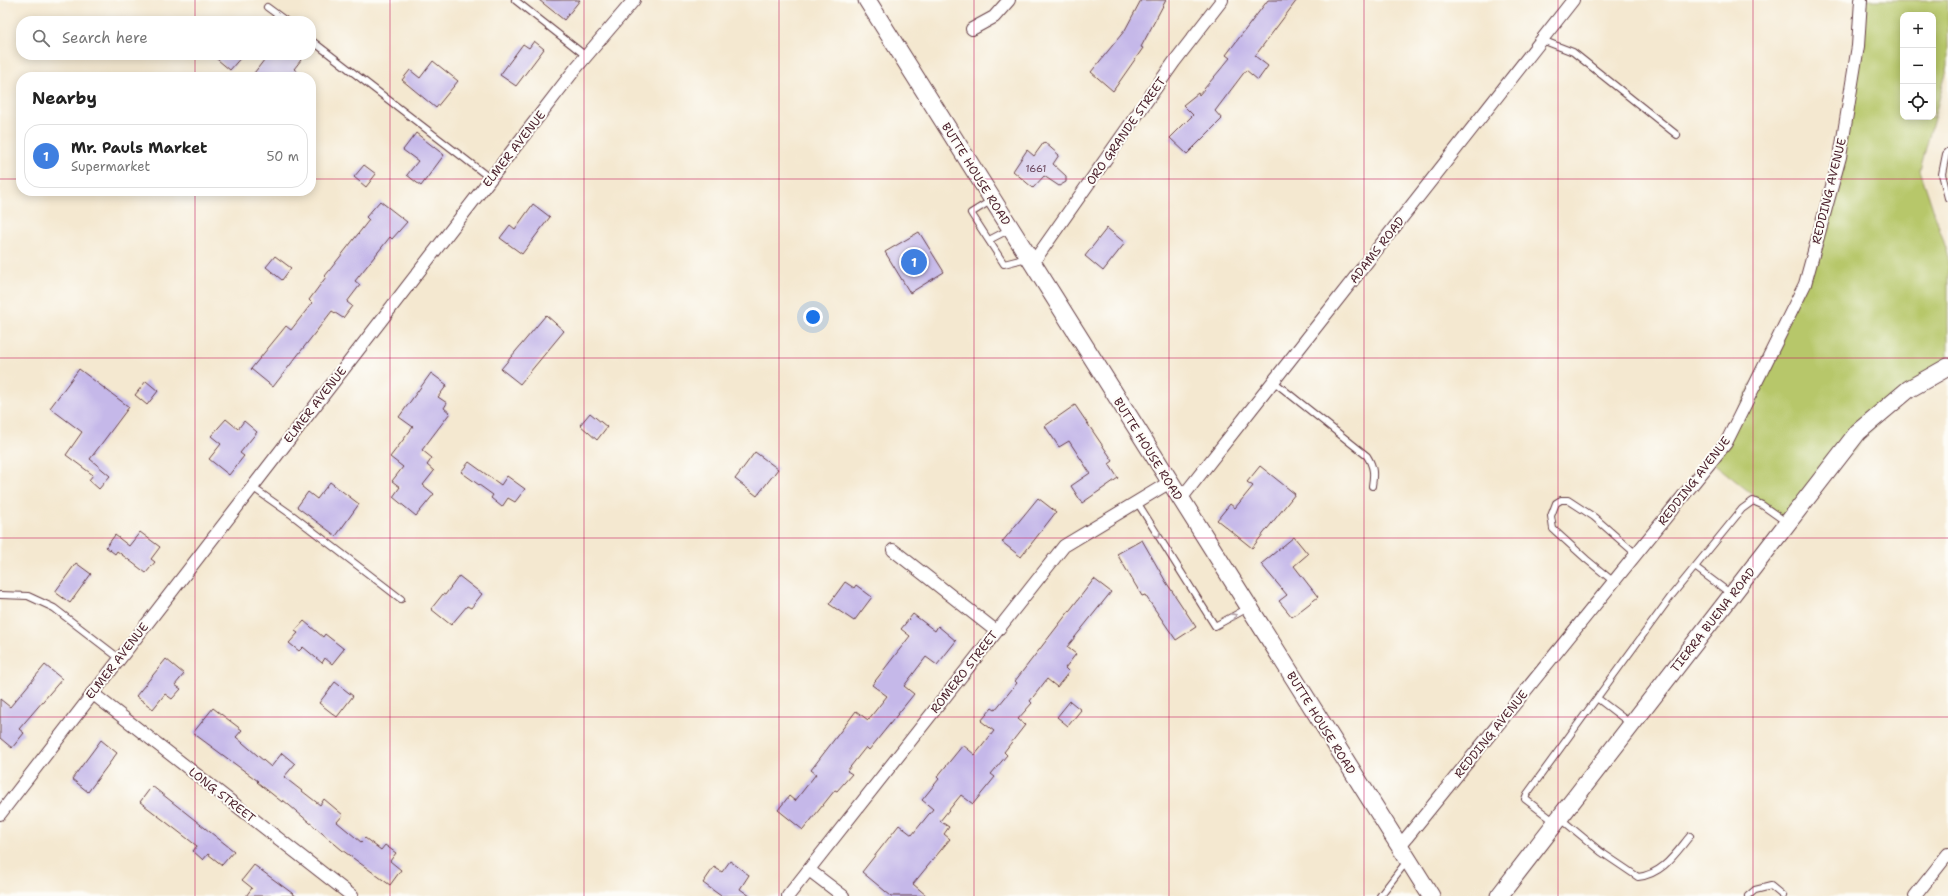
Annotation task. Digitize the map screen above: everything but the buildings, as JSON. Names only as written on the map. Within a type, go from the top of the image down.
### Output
[{"type":"main road","name":"BUTTE HOUSE ROAD","points":[[867,0],[1180,500],[1431,896]]},
{"type":"main road","name":"TIERRA BUENA ROAD","points":[[1499,896],[1858,432],[1909,389],[1948,367]]},
{"type":"street","name":"ELMER AVENUE","points":[[0,814],[119,658],[586,56],[634,0]]},
{"type":"street","points":[[972,29],[994,17],[1009,0]]},
{"type":"street","name":"ORO GRANDE STREET","points":[[1030,261],[1174,62],[1222,0]]},
{"type":"street","name":"ADAMS ROAD","points":[[1180,500],[1573,0]]},
{"type":"street","name":"REDDING AVENUE","points":[[1403,854],[1636,554],[1726,443],[1806,284],[1840,157],[1858,46],[1861,0]]},
{"type":"street","name":"ROMERO STREET","points":[[788,896],[1064,546],[1170,482]]},
{"type":"street","points":[[893,550],[996,631]]},
{"type":"street","name":"LONG STREET","points":[[92,693],[352,896]]},
{"type":"street","points":[[1915,896],[1948,854]]},
{"type":"street","points":[[809,870],[843,896]]},
{"type":"lane","points":[[515,0],[586,56]]},
{"type":"lane","points":[[267,7],[279,16]]},
{"type":"lane","points":[[1542,40],[1573,52],[1677,135]]},
{"type":"lane","points":[[316,44],[491,179]]},
{"type":"lane","points":[[1948,152],[1946,154],[1942,174],[1948,198]]},
{"type":"lane","points":[[992,200],[971,213],[1004,264],[1030,261]]},
{"type":"lane","points":[[989,240],[1010,229]]},
{"type":"lane","points":[[1273,381],[1368,456],[1373,465],[1374,476],[1372,486]]},
{"type":"lane","points":[[252,487],[292,515],[401,600]]},
{"type":"lane","points":[[1614,582],[1553,529],[1551,516],[1556,503],[1561,500],[1568,500],[1594,517],[1636,554]]},
{"type":"lane","points":[[1690,836],[1666,864],[1655,873],[1638,877],[1558,820],[1525,799],[1527,794],[1672,595],[1742,508],[1753,501],[1762,505],[1788,523]]},
{"type":"lane","points":[[1137,502],[1215,626],[1248,608]]},
{"type":"lane","points":[[1694,567],[1732,595]]},
{"type":"lane","points":[[0,595],[28,596],[54,608],[119,658]]},
{"type":"lane","points":[[1597,698],[1632,725]]},
{"type":"lane","points":[[1380,896],[1403,854]]},
{"type":"lane","points":[[1748,896],[1756,890],[1771,886],[1783,896]]},
{"type":"green space","points":[[1861,0],[1948,0],[1948,66],[1936,111],[1936,12],[1900,12],[1900,120],[1933,120],[1920,170],[1948,254],[1948,371],[1909,389],[1788,523],[1711,461],[1805,284],[1840,157]]},
{"type":"place","name":"Mr. Pauls Market","points":[[914,262]]}]
